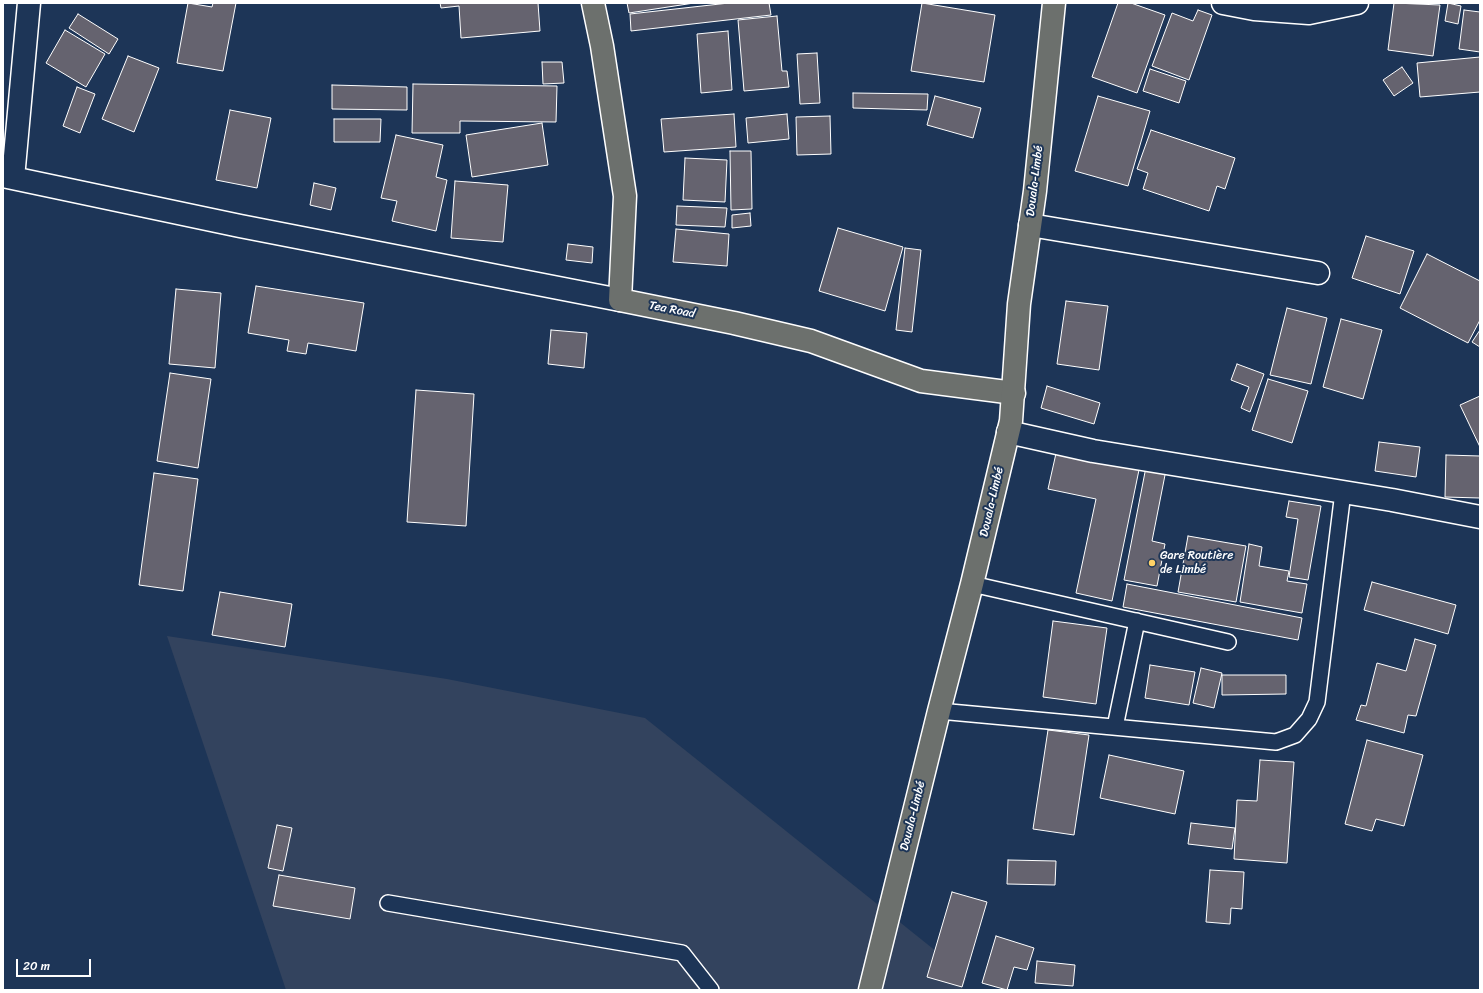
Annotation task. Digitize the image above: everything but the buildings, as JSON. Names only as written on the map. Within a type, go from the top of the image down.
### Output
[{"type":"main road","points":[[593,3],[602,46],[625,196],[620,300]]},
{"type":"main road","name":"Douala-Limbé","points":[[870,990],[972,584],[1008,432],[1014,393],[1019,304],[1030,225],[1054,3]]},
{"type":"main road","name":"Tea Road","points":[[620,300],[734,322],[811,341],[921,381],[1014,393]]},
{"type":"street","points":[[29,3],[8,177],[248,227],[620,300]]},
{"type":"street","points":[[1223,3],[1254,9],[1309,13],[1357,3]]},
{"type":"street","points":[[1030,225],[1318,273]]},
{"type":"street","points":[[1008,432],[1093,451],[1343,492],[1480,517]]},
{"type":"lane","points":[[939,711],[1276,742],[1295,735],[1309,719],[1316,702],[1343,492]]},
{"type":"lane","points":[[972,584],[1228,642]]},
{"type":"lane","points":[[1115,727],[1136,621]]},
{"type":"lane","points":[[388,903],[682,953],[711,990]]},
{"type":"shaded area","points":[[167,636],[447,679],[645,718],[967,976],[962,990],[286,990]]},
{"type":"place","name":"Gare Routière de Limbé","points":[[1152,563]]}]
